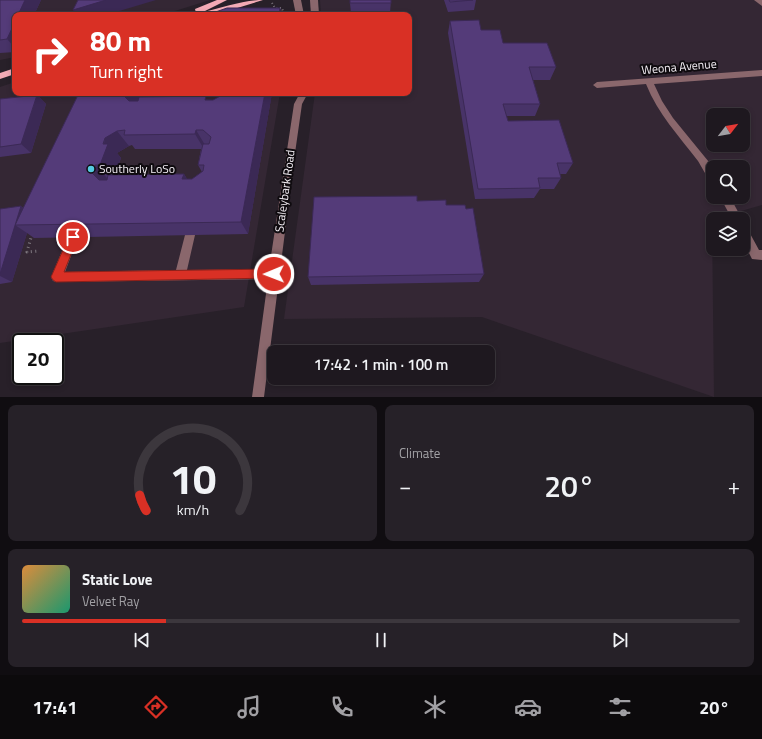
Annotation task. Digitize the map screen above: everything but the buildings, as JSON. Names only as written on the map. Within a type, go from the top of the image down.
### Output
[{"type":"main road","points":[[200,12],[223,0]]},
{"type":"main road","points":[[210,12],[221,11],[259,0]]},
{"type":"main road","points":[[0,76],[12,72]]},
{"type":"street","points":[[297,0],[300,12]]},
{"type":"street","points":[[314,0],[315,12]]},
{"type":"street","points":[[758,0],[762,4]]},
{"type":"street","name":"Weona Avenue","points":[[597,85],[762,73]]},
{"type":"street","points":[[650,82],[655,97],[678,131],[698,153],[706,165]]},
{"type":"street","name":"Scaleybark Road","points":[[258,397],[298,104],[297,96]]},
{"type":"street","name":"Scaleybark Road","points":[[298,104],[302,96]]},
{"type":"street","points":[[180,275],[190,235]]},
{"type":"street","points":[[73,237],[56,277],[274,274]]},
{"type":"street","points":[[750,242],[759,255]]},
{"type":"path","points":[[269,10],[280,7],[284,2]]},
{"type":"path","points":[[272,3],[275,8]]},
{"type":"path","points":[[280,7],[284,12]]},
{"type":"path","points":[[34,230],[27,252],[38,251]]},
{"type":"shaded area","points":[[0,0],[210,0],[172,12],[12,12],[12,58],[0,60]]},
{"type":"shaded area","points":[[320,0],[762,0],[762,205],[738,212],[706,212],[706,256],[712,256],[714,397],[482,317],[284,319],[315,96],[412,96],[412,12],[321,12]]},
{"type":"shaded area","points":[[12,83],[12,96],[279,96],[244,307],[64,334],[12,333],[12,341],[0,343],[0,87]]},
{"type":"place","name":"Southerly LoSo","points":[[91,169]]},
{"type":"route","points":[[73,237],[56,277],[274,274]]}]
